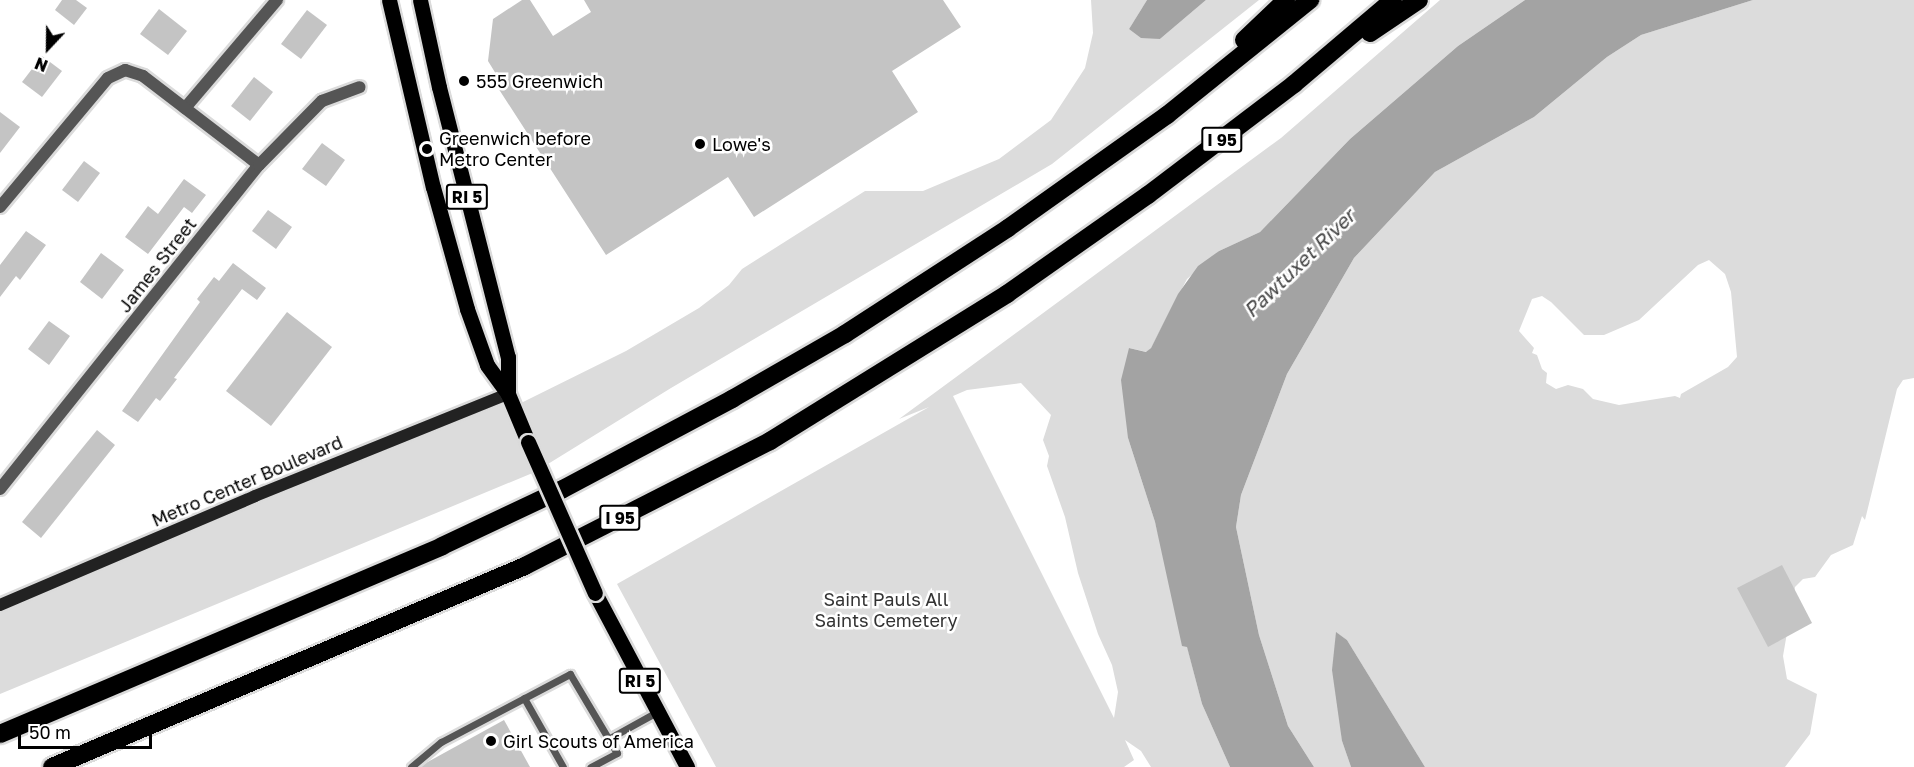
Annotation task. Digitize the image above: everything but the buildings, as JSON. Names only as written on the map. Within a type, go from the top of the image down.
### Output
[{"type":"highway","points":[[1167,115],[1286,0]]},
{"type":"highway","points":[[0,734],[442,546],[637,451],[760,383],[899,300],[1044,204],[1167,115],[1310,0]]},
{"type":"highway","name":"I 95","points":[[52,767],[525,566],[770,441],[1007,294],[1148,195],[1294,84],[1393,0]]},
{"type":"highway","points":[[1294,84],[1419,0]]},
{"type":"main road","name":"RI 5","points":[[389,0],[449,252],[487,365],[508,394],[595,593],[687,767]]},
{"type":"main road","name":"RI 5","points":[[420,0],[439,87],[508,357],[508,394]]},
{"type":"street","points":[[185,108],[277,0]]},
{"type":"street","points":[[0,207],[108,78],[125,70],[143,76],[259,165]]},
{"type":"street","name":"James Street","points":[[0,489],[259,165],[322,101],[360,87]]},
{"type":"street","name":"Metro Center Boulevard","points":[[0,605],[255,496],[508,394]]},
{"type":"lane","points":[[411,767],[441,742],[570,674],[617,753],[591,767]]},
{"type":"lane","points":[[524,698],[563,767]]},
{"type":"lane","points":[[608,739],[657,712]]},
{"type":"green space","points":[[1091,0],[1147,0],[1129,29],[1160,39],[1206,0],[1259,0],[1052,164],[671,388],[535,472],[0,694],[0,604],[508,394],[519,404],[626,351],[699,308],[729,285],[742,269],[865,191],[923,191],[999,159],[1051,120],[1085,68],[1093,33]]},
{"type":"green space","name":"Saint Pauls All Saints Cemetery","points":[[1440,0],[1525,0],[1458,46],[1350,139],[1260,232],[1219,251],[1187,279],[1147,352],[1129,348],[1128,438],[1155,522],[1202,704],[1230,767],[1151,767],[1141,751],[1125,740],[1134,760],[1124,767],[716,767],[617,584],[929,407],[899,419],[1281,138]],"holes":[[[1021,383],[1051,415],[1043,440],[1049,456],[1047,466],[1065,517],[1078,573],[1098,634],[1112,665],[1118,692],[1114,718],[953,396],[967,390]]]},
{"type":"green space","points":[[1753,0],[1914,0],[1914,378],[1903,380],[1897,389],[1865,520],[1862,516],[1853,545],[1831,555],[1815,577],[1803,579],[1795,587],[1783,656],[1787,679],[1817,694],[1810,734],[1785,767],[1425,767],[1347,640],[1337,633],[1342,741],[1351,767],[1314,767],[1288,726],[1259,635],[1236,527],[1241,495],[1287,374],[1354,258],[1435,172],[1534,117],[1607,57],[1641,35]],"holes":[[[1709,260],[1725,274],[1731,292],[1737,357],[1728,367],[1681,394],[1680,398],[1675,396],[1619,405],[1593,399],[1583,389],[1568,385],[1556,389],[1546,383],[1547,373],[1542,369],[1537,355],[1532,353],[1534,348],[1519,331],[1532,299],[1542,296],[1584,335],[1604,335],[1639,320],[1698,265]]]},
{"type":"water","points":[[1147,0],[1206,0],[1160,39],[1141,38],[1129,29]]},
{"type":"water","name":"Pawtuxet River","points":[[1525,0],[1753,0],[1641,35],[1607,57],[1534,117],[1435,172],[1354,258],[1287,374],[1241,495],[1236,527],[1259,635],[1288,726],[1314,767],[1230,767],[1202,704],[1187,647],[1182,646],[1155,522],[1128,438],[1121,380],[1129,348],[1146,352],[1151,348],[1178,294],[1198,266],[1219,251],[1260,232],[1350,139],[1458,46]]},
{"type":"water","points":[[1336,632],[1347,640],[1425,767],[1351,767],[1342,741],[1332,670]]},
{"type":"place","name":"555 Greenwich","points":[[464,81]]},
{"type":"place","name":"Lowe's","points":[[700,144]]},
{"type":"place","name":"Greenwich before Metro Center","points":[[427,149]]},
{"type":"place","name":"Girl Scouts of America","points":[[491,741]]}]
